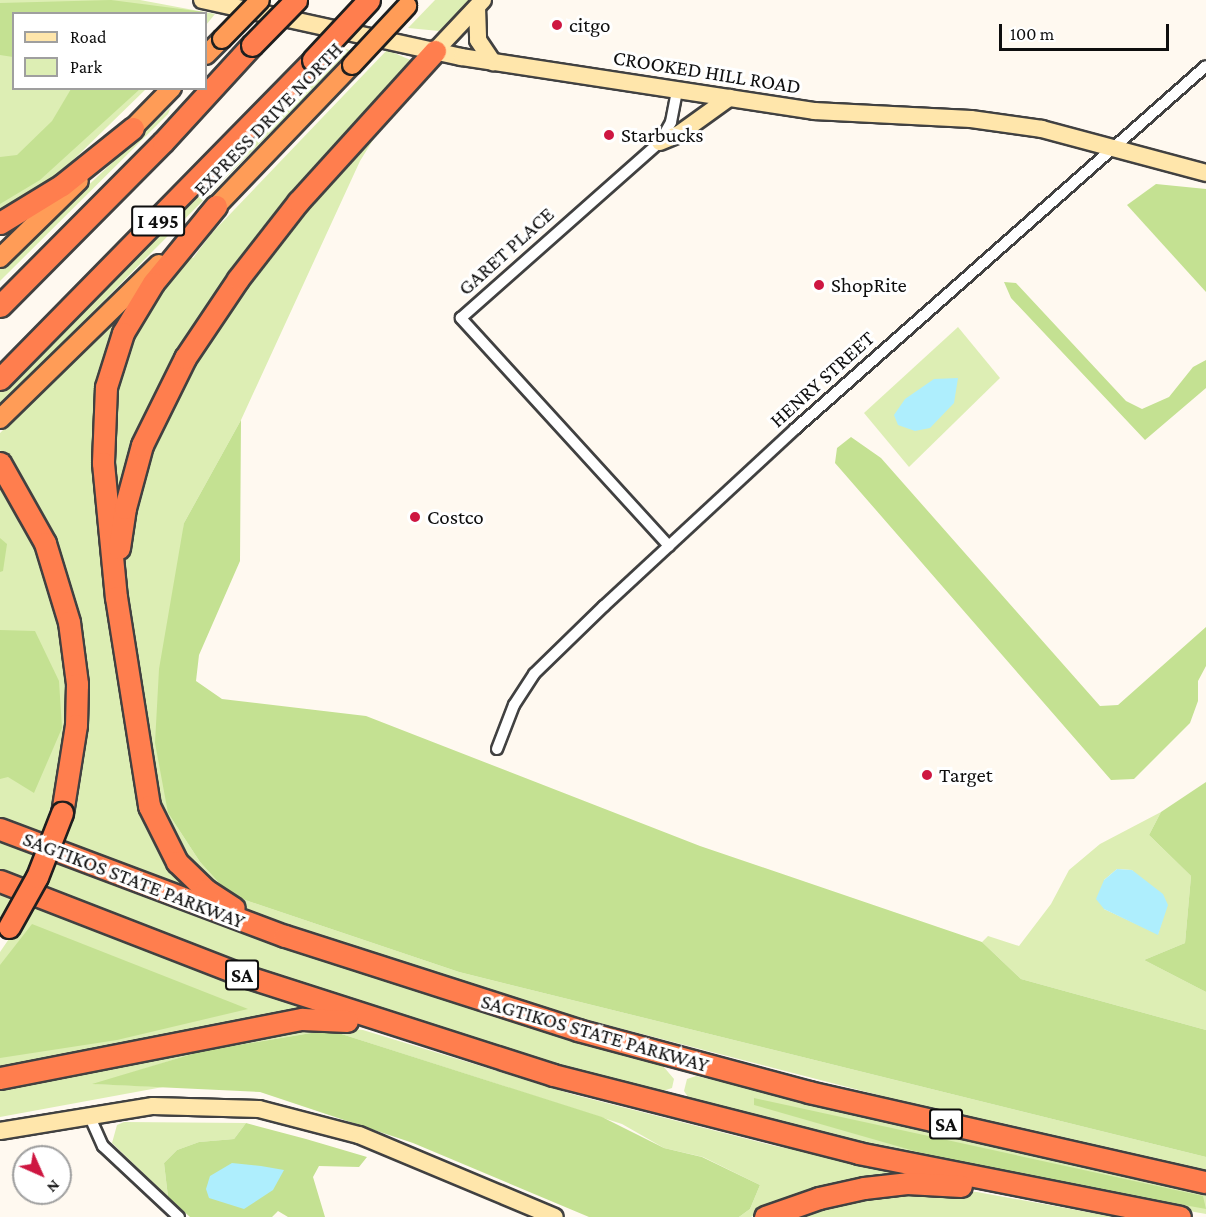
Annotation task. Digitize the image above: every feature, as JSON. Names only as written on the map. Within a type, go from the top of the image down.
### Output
[{"type":"highway","points":[[207,54],[260,0]]},
{"type":"highway","name":"I 495","points":[[0,306],[164,142],[296,0]]},
{"type":"highway","name":"I 495","points":[[0,379],[369,0]]},
{"type":"highway","name":"EXPRESS DRIVE NORTH","points":[[0,419],[216,206],[410,3]]},
{"type":"highway","points":[[116,597],[120,543],[129,487],[150,424],[171,381],[277,227],[435,51]]},
{"type":"highway","points":[[0,258],[170,90]]},
{"type":"highway","points":[[0,223],[62,186],[133,128]]},
{"type":"highway","points":[[216,206],[142,300],[123,333],[110,369],[103,406],[103,463],[116,597],[139,758],[149,806],[160,835],[177,862],[206,890],[285,936]]},
{"type":"highway","points":[[4,469],[52,561],[73,642],[76,725],[62,813],[37,877],[4,933]]},
{"type":"highway","name":"SAGTIKOS STATE PARKWAY","points":[[0,829],[285,936],[468,996],[687,1060],[899,1114],[1206,1182]]},
{"type":"highway","name":"SA","points":[[0,881],[229,970],[489,1056],[796,1139],[1180,1217]]},
{"type":"highway","points":[[0,1078],[313,1018],[335,1019],[414,1043],[489,1056]]},
{"type":"highway","points":[[765,1217],[842,1192],[907,1184],[1125,1207]]},
{"type":"main road","name":"CROOKED HILL ROAD","points":[[202,0],[493,62],[857,117],[997,122],[1115,146],[1206,173]]},
{"type":"main road","points":[[435,51],[480,3]]},
{"type":"main road","points":[[480,3],[476,34],[493,62]]},
{"type":"main road","points":[[660,142],[679,134],[729,98]]},
{"type":"main road","points":[[0,1131],[88,1115],[200,1104],[279,1112],[359,1135],[555,1217]]},
{"type":"street","name":"HENRY STREET","points":[[497,749],[514,705],[534,674],[669,546],[1206,66]]},
{"type":"street","name":"GARET PLACE","points":[[669,546],[461,318],[660,142],[672,122],[677,90]]},
{"type":"street","points":[[88,1115],[103,1146],[179,1217]]},
{"type":"green space","points":[[0,0],[140,0],[204,12],[12,12],[12,90],[145,90],[69,164],[20,202],[0,212]]},
{"type":"green space","points":[[111,0],[204,12],[12,12],[12,57],[0,55],[0,3]]},
{"type":"green space","points":[[435,0],[469,0],[439,31],[408,28]]},
{"type":"green space","points":[[207,13],[215,14],[207,24]]},
{"type":"green space","points":[[345,49],[350,50],[294,109],[0,405],[0,392]]},
{"type":"green space","points":[[387,50],[413,61],[260,236],[119,499],[112,499],[109,465],[118,365],[155,292],[190,256],[193,258],[211,234]]},
{"type":"green space","points":[[70,90],[139,90],[40,180],[0,204],[0,157],[17,155],[52,121]]},
{"type":"green space","points":[[399,98],[360,161],[241,420],[184,523],[168,813],[200,862],[230,895],[459,972],[1206,1157],[1206,1172],[890,1098],[522,1003],[250,911],[211,888],[181,861],[158,813],[122,585],[130,508],[160,415],[224,308],[312,194]]},
{"type":"green space","points":[[171,107],[168,114],[0,281],[0,269]]},
{"type":"green space","points":[[1156,184],[1206,189],[1206,292],[1127,205]]},
{"type":"green space","points":[[1004,282],[1016,283],[1126,401],[1142,409],[1169,397],[1193,367],[1206,360],[1206,388],[1145,440],[1011,298]]},
{"type":"green space","points":[[118,317],[121,319],[103,562],[122,707],[145,819],[159,851],[192,890],[0,822],[0,483],[39,555],[57,607],[66,658],[68,714],[61,767],[46,823],[64,829],[82,764],[85,652],[60,557],[0,450],[0,433]]},
{"type":"green space","points":[[958,327],[1000,378],[909,467],[864,413]]},
{"type":"green space","points":[[241,420],[240,561],[199,655],[196,681],[222,699],[366,716],[700,846],[982,942],[1021,979],[1206,1030],[1206,1157],[459,972],[230,895],[200,862],[168,813],[155,743],[159,669],[184,523]]},
{"type":"green space","points":[[851,437],[881,458],[1100,706],[1118,705],[1206,627],[1206,666],[1198,681],[1198,701],[1190,723],[1134,779],[1111,780],[835,463],[837,448]]},
{"type":"green space","points":[[0,538],[7,544],[3,571],[0,572]]},
{"type":"green space","points":[[0,630],[35,631],[59,681],[62,728],[34,793],[8,777],[0,779]]},
{"type":"green space","points":[[1206,782],[1206,992],[1144,960],[1185,943],[1191,876],[1149,835],[1161,812]]},
{"type":"green space","points":[[1161,812],[1149,835],[1191,876],[1185,943],[1144,960],[1206,992],[1206,1030],[1021,979],[982,942],[988,936],[1019,946],[1051,904],[1069,870],[1100,844]],"holes":[[[1117,869],[1132,870],[1162,921],[1158,934],[1104,909],[1104,880]]]},
{"type":"green space","points":[[0,838],[60,864],[329,960],[663,1066],[674,1079],[672,1088],[660,1092],[467,1044],[254,973],[0,875]]},
{"type":"green space","points":[[0,893],[220,977],[328,1013],[0,1073],[0,952],[13,933],[0,924]]},
{"type":"green space","points":[[32,924],[248,1009],[117,1040],[0,1058],[0,965]]},
{"type":"green space","points":[[314,1024],[363,1030],[575,1095],[775,1146],[940,1177],[781,1201],[751,1217],[739,1217],[750,1209],[760,1185],[703,1157],[664,1148],[622,1124],[329,1030],[202,1051],[95,1084],[163,1087],[0,1117],[0,1085]]},
{"type":"green space","points":[[329,1030],[602,1117],[664,1148],[702,1157],[760,1185],[750,1209],[739,1217],[589,1217],[413,1143],[260,1092],[92,1084],[202,1051]]},
{"type":"green space","points":[[696,1076],[1206,1190],[1206,1214],[1032,1183],[810,1135],[688,1097],[684,1091],[687,1079]]},
{"type":"green space","points":[[754,1098],[1203,1196],[1206,1209],[963,1165],[754,1105]]},
{"type":"green space","points":[[124,1122],[246,1123],[234,1139],[199,1142],[177,1150],[164,1163],[168,1197],[112,1143],[117,1125]]},
{"type":"green space","points":[[246,1123],[367,1157],[359,1167],[319,1166],[313,1177],[325,1217],[288,1217],[278,1211],[272,1217],[190,1217],[168,1197],[164,1163],[177,1150],[199,1142],[234,1139]]},
{"type":"green space","points":[[924,1189],[977,1192],[1115,1217],[780,1217],[811,1205]]},
{"type":"water","points":[[958,378],[954,403],[930,428],[915,431],[898,425],[894,415],[905,399],[934,379]]},
{"type":"water","points":[[1117,869],[1132,870],[1163,894],[1168,905],[1158,935],[1104,909],[1096,899],[1104,880]]},
{"type":"water","points":[[232,1163],[284,1170],[273,1190],[244,1209],[209,1198],[206,1189],[210,1176]]},
{"type":"place","name":"citgo","points":[[557,25]]},
{"type":"place","name":"Starbucks","points":[[609,135]]},
{"type":"place","name":"ShopRite","points":[[819,285]]},
{"type":"place","name":"Costco","points":[[415,517]]},
{"type":"place","name":"Target","points":[[927,775]]}]
